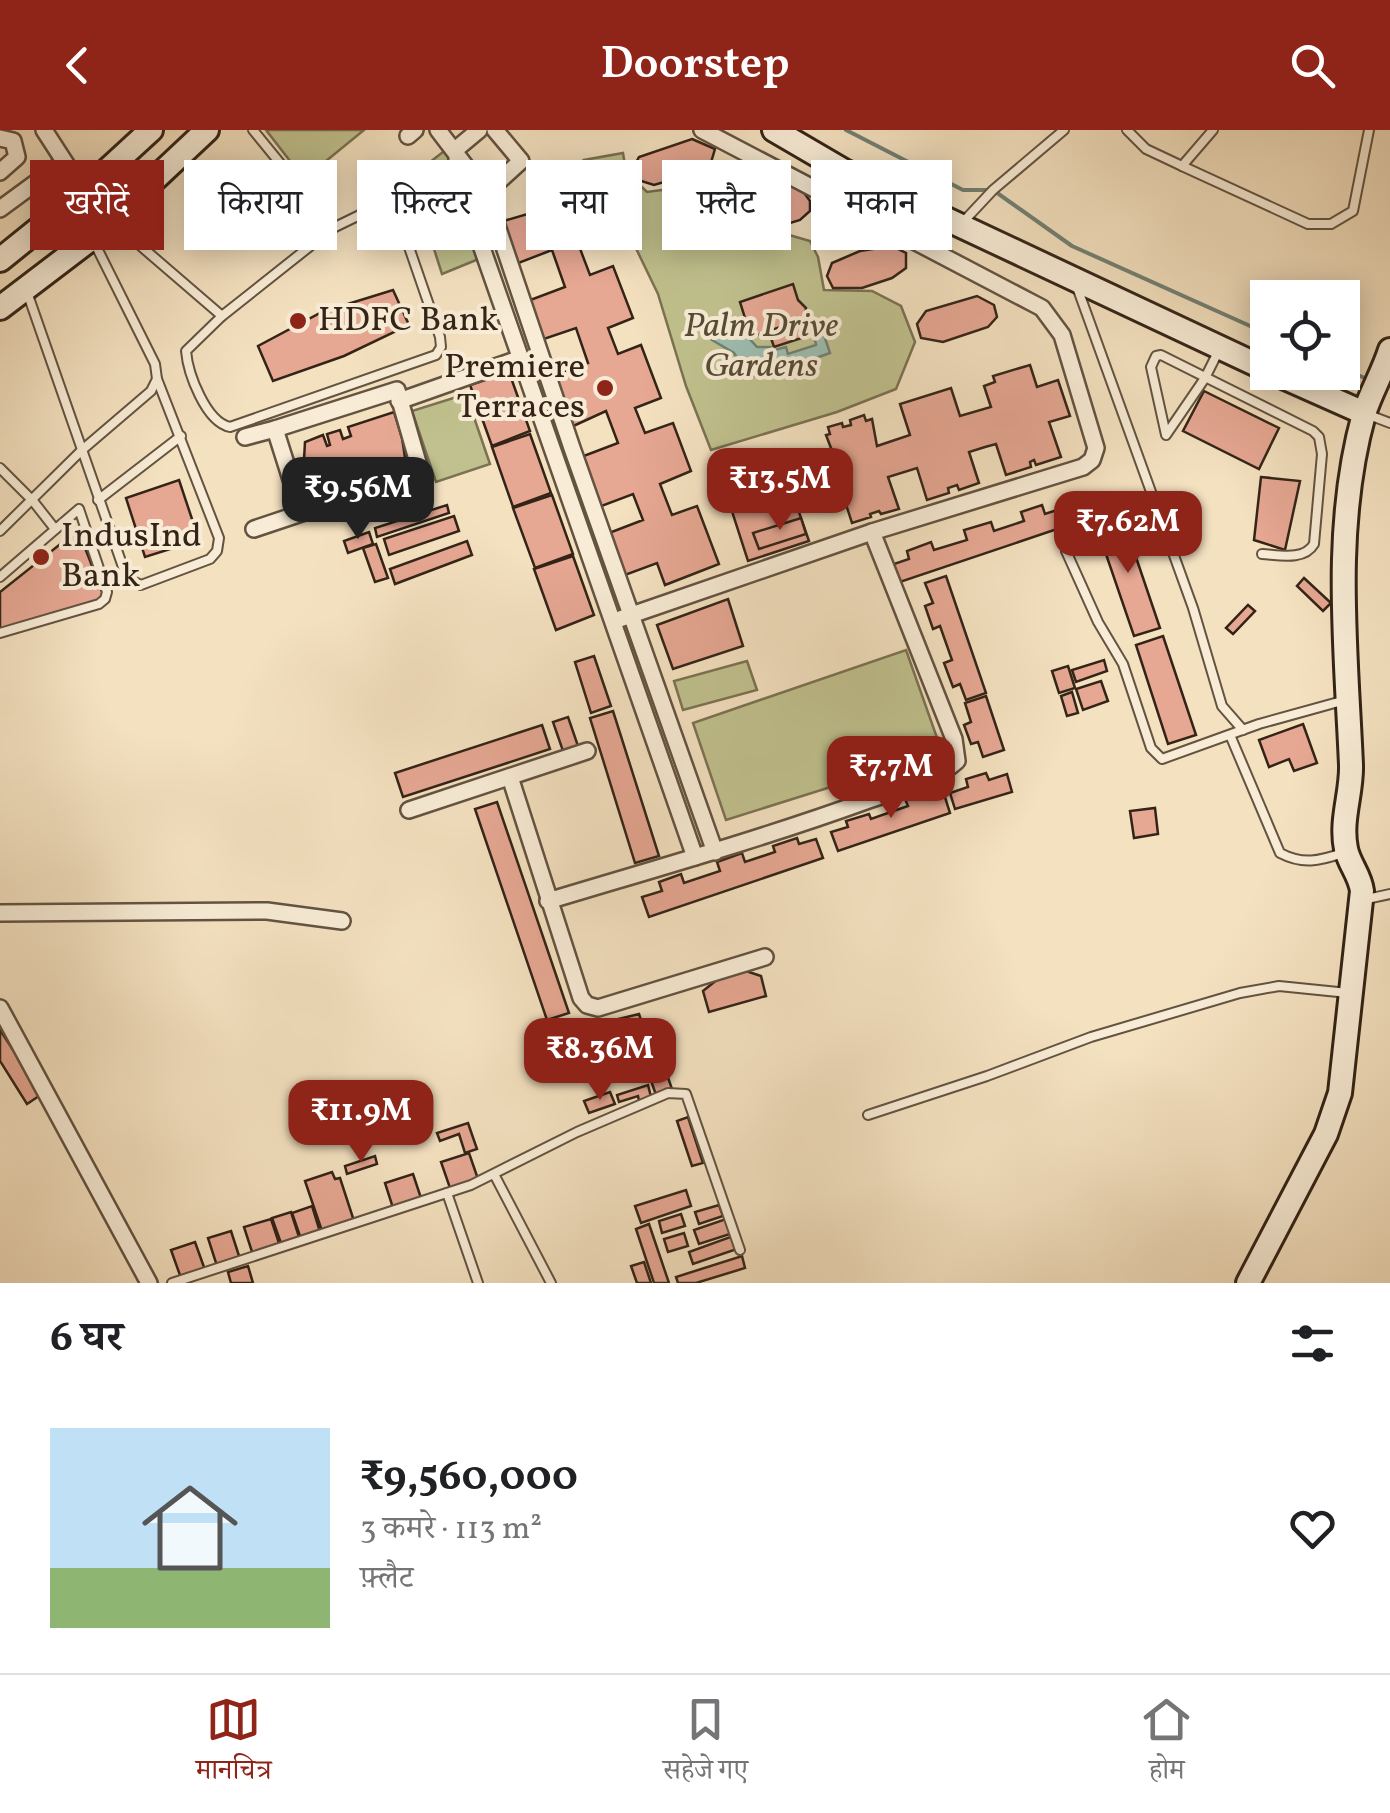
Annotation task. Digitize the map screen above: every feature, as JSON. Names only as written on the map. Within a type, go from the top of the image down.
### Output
[{"type":"street","points":[[44,130],[63,160]]},
{"type":"street","points":[[119,160],[151,130]]},
{"type":"street","points":[[164,170],[207,130]]},
{"type":"street","points":[[438,130],[468,136]]},
{"type":"street","points":[[494,130],[522,161],[506,175]]},
{"type":"street","points":[[614,621],[872,532],[1084,467],[1092,460],[1096,448],[1062,335],[1042,308],[702,130]]},
{"type":"street","points":[[774,130],[846,172],[1250,363]]},
{"type":"street","points":[[468,136],[476,160]]},
{"type":"street","points":[[468,136],[466,205],[695,857]]},
{"type":"street","points":[[0,138],[14,141],[17,157],[0,172]]},
{"type":"street","points":[[0,210],[30,188]]},
{"type":"street","points":[[0,260],[30,236]]},
{"type":"street","points":[[0,308],[76,250]]},
{"type":"street","points":[[505,250],[715,852]]},
{"type":"street","points":[[1248,1283],[1326,1134],[1343,1077],[1362,900],[1361,880],[1346,851],[1351,772],[1342,576],[1346,511],[1364,413],[1390,350]]},
{"type":"street","points":[[399,401],[521,358]]},
{"type":"street","points":[[245,438],[396,390],[421,472],[254,529]]},
{"type":"street","points":[[1311,390],[1364,413]]},
{"type":"street","points":[[276,430],[300,511]]},
{"type":"street","points":[[548,901],[715,852],[944,773],[957,761],[954,739],[872,532]]},
{"type":"street","points":[[409,810],[587,751]]},
{"type":"street","points":[[510,776],[580,998],[587,1005],[598,1008],[765,957]]},
{"type":"street","points":[[0,913],[267,911],[342,921]]},
{"type":"street","points":[[0,1008],[149,1283]]},
{"type":"lane","points":[[253,130],[277,160]]},
{"type":"lane","points":[[960,226],[993,190],[1064,130]]},
{"type":"lane","points":[[1127,130],[1146,149],[1308,224],[1332,224],[1353,211],[1369,130]]},
{"type":"lane","points":[[1182,166],[1213,130]]},
{"type":"lane","points":[[305,250],[222,316],[186,351],[211,416],[219,425],[230,427],[436,355],[441,348],[394,211],[372,209],[337,226]]},
{"type":"lane","points":[[25,288],[98,500],[130,580],[141,584],[210,559],[217,550],[218,538],[156,379],[155,364],[98,250]]},
{"type":"lane","points":[[145,250],[222,316]]},
{"type":"lane","points":[[1076,282],[1192,608],[1222,706],[1243,730]]},
{"type":"lane","points":[[1220,349],[1205,378],[1166,434],[1152,361],[1161,356],[1205,378],[1313,431],[1319,437],[1322,454],[1314,544],[1301,555],[1262,554]]},
{"type":"lane","points":[[521,358],[540,352]]},
{"type":"lane","points":[[0,531],[82,450],[152,390],[156,379]]},
{"type":"lane","points":[[1364,413],[1390,423]]},
{"type":"lane","points":[[98,500],[180,436]]},
{"type":"lane","points":[[0,468],[55,530]]},
{"type":"lane","points":[[0,577],[78,509],[107,592],[99,604],[0,633]]},
{"type":"lane","points":[[1066,551],[1098,622],[1123,664],[1156,755],[1162,759],[1348,699]]},
{"type":"lane","points":[[1230,734],[1280,853],[1309,863],[1346,851]]},
{"type":"lane","points":[[1362,900],[1390,894]]},
{"type":"lane","points":[[868,1114],[987,1076],[1091,1036],[1240,993],[1279,986],[1352,993]]},
{"type":"lane","points":[[172,1283],[495,1176],[577,1132],[678,1092],[686,1094],[740,1250]]},
{"type":"lane","points":[[495,1176],[551,1283]]},
{"type":"lane","points":[[447,1193],[478,1283]]},
{"type":"green space","points":[[266,130],[364,130],[327,160],[289,160]]},
{"type":"green space","points":[[448,148],[452,160],[433,160]]},
{"type":"green space","name":"Palm Drive Gardens","points":[[623,153],[624,160],[584,160]]},
{"type":"green space","name":"Palm Drive Gardens","points":[[642,187],[647,192],[662,190],[662,250],[791,250],[791,235],[810,241],[811,250],[818,257],[824,290],[872,291],[901,306],[915,342],[896,389],[837,412],[711,450],[686,386],[658,294],[637,250],[642,250]]},
{"type":"green space","points":[[434,250],[484,250],[486,256],[442,274]]},
{"type":"green space","points":[[466,394],[490,464],[436,482],[412,411]]},
{"type":"green space","points":[[906,650],[942,752],[726,820],[693,723]]},
{"type":"green space","points":[[747,661],[757,690],[683,710],[674,681]]},
{"type":"shaded area","points":[[720,319],[730,325],[732,334],[747,336],[757,347],[786,347],[788,354],[816,345],[814,335],[823,332],[830,353],[777,372],[748,376],[734,353],[712,340],[709,330]]},
{"type":"building","points":[[692,139],[715,149],[712,160],[662,160],[662,183],[654,185],[642,181],[639,157]]},
{"type":"building","points":[[791,186],[802,190],[810,201],[810,211],[791,223]]},
{"type":"building","name":"Premiere Terraces","points":[[526,214],[526,250],[552,250],[516,264],[506,238],[506,220]]},
{"type":"building","name":"Premiere Terraces","points":[[552,250],[581,250],[590,275],[613,266],[633,318],[608,328],[618,354],[641,345],[661,398],[635,408],[645,433],[673,423],[691,471],[660,484],[672,515],[697,506],[719,564],[665,585],[657,563],[625,575],[609,533],[643,520],[633,494],[599,507],[581,457],[618,443],[606,411],[569,428],[549,378],[588,363],[576,328],[538,341],[525,302],[565,287]]},
{"type":"building","points":[[900,250],[906,253],[906,268],[892,278],[862,288],[833,288],[827,276],[832,263],[860,251]]},
{"type":"building","points":[[793,284],[798,300],[806,308],[804,319],[751,337],[740,302]]},
{"type":"building","points":[[393,290],[409,325],[344,356],[273,381],[258,346],[322,312]]},
{"type":"building","points":[[977,296],[994,305],[997,317],[988,327],[943,342],[921,338],[917,324],[926,311]]},
{"type":"building","points":[[806,320],[811,335],[774,347],[769,332]]},
{"type":"building","points":[[1030,365],[1037,387],[1058,380],[1070,416],[1049,422],[1061,457],[1036,465],[1034,460],[1031,467],[1006,475],[996,444],[969,452],[979,483],[959,490],[957,485],[948,488],[949,493],[927,500],[917,468],[888,477],[899,509],[881,514],[879,511],[852,523],[842,492],[826,498],[816,467],[836,461],[826,435],[830,434],[828,427],[851,425],[850,420],[864,415],[866,421],[872,419],[877,446],[910,435],[900,404],[951,388],[960,416],[991,407],[984,386],[995,382],[993,376]]},
{"type":"building","points":[[509,372],[530,431],[492,446],[470,385]]},
{"type":"building","points":[[1204,391],[1279,428],[1259,469],[1183,431]]},
{"type":"building","points":[[394,412],[407,470],[370,484],[363,475],[352,478],[347,492],[313,501],[304,460],[305,442],[323,435],[327,446],[330,445],[327,434],[340,430],[343,439],[351,436],[348,427]]},
{"type":"building","points":[[530,434],[551,493],[513,507],[492,447]]},
{"type":"building","points":[[778,452],[809,541],[748,561],[719,471]]},
{"type":"building","points":[[1261,477],[1300,481],[1285,550],[1254,540]]},
{"type":"building","points":[[179,480],[199,540],[145,557],[126,498]]},
{"type":"building","points":[[552,495],[573,554],[535,568],[513,508]]},
{"type":"building","points":[[447,505],[449,513],[377,537],[375,528]]},
{"type":"building","points":[[1042,505],[1045,514],[1066,507],[1072,524],[897,583],[891,565],[909,559],[907,551],[931,542],[934,550],[967,540],[964,530],[991,522],[994,531],[1024,521],[1021,512]]},
{"type":"building","points":[[454,516],[459,531],[389,555],[384,539]]},
{"type":"building","points":[[1122,516],[1160,628],[1134,636],[1096,525]]},
{"type":"building","points":[[801,518],[806,534],[759,549],[753,533]]},
{"type":"building","points":[[78,530],[105,599],[0,631],[0,592]]},
{"type":"building","points":[[369,532],[373,544],[348,553],[344,541]]},
{"type":"building","points":[[467,541],[472,555],[395,584],[390,569]]},
{"type":"building","points":[[376,544],[388,578],[375,582],[363,548]]},
{"type":"building","points":[[573,556],[594,615],[556,630],[534,569]]},
{"type":"building","points":[[946,576],[986,693],[966,700],[960,684],[953,687],[944,663],[952,660],[940,626],[933,629],[925,606],[933,603],[925,583]]},
{"type":"building","points":[[1304,578],[1331,603],[1323,611],[1297,586]]},
{"type":"building","points":[[728,599],[743,646],[673,669],[657,625]]},
{"type":"building","points":[[1248,605],[1255,611],[1233,634],[1226,628]]},
{"type":"building","points":[[1163,636],[1196,735],[1168,744],[1136,645]]},
{"type":"building","points":[[594,656],[611,706],[591,713],[575,662]]},
{"type":"building","points":[[1104,660],[1107,671],[1076,682],[1072,670]]},
{"type":"building","points":[[1068,666],[1075,688],[1059,693],[1052,671]]},
{"type":"building","points":[[1101,681],[1108,701],[1083,710],[1076,689]]},
{"type":"building","points":[[1072,692],[1078,713],[1067,716],[1061,696]]},
{"type":"building","points":[[986,696],[1004,750],[983,757],[978,742],[971,744],[964,725],[971,722],[965,703]]},
{"type":"building","points":[[613,711],[659,856],[635,863],[590,718]]},
{"type":"building","points":[[568,717],[578,746],[563,751],[553,722]]},
{"type":"building","points":[[1303,724],[1317,763],[1294,771],[1289,759],[1269,767],[1259,740]]},
{"type":"building","points":[[542,725],[550,749],[403,797],[395,773]]},
{"type":"building","points":[[986,773],[989,780],[1007,774],[1012,792],[955,809],[950,793],[968,787],[966,779]]},
{"type":"building","points":[[926,792],[929,799],[944,794],[950,813],[838,851],[831,832],[848,827],[846,821],[869,814],[871,819],[908,806],[905,799]]},
{"type":"building","points":[[497,802],[569,1013],[547,1020],[475,809]]},
{"type":"building","points":[[1155,808],[1158,834],[1134,838],[1130,811]]},
{"type":"building","points":[[797,838],[799,844],[816,839],[823,858],[649,917],[642,897],[662,891],[659,882],[681,874],[684,883],[720,871],[717,862],[742,853],[745,862],[775,852],[773,846]]},
{"type":"building","points":[[746,971],[761,976],[766,996],[709,1012],[703,991],[718,979]]},
{"type":"building","points":[[639,1014],[645,1032],[588,1052],[582,1033],[599,1027],[598,1024]]},
{"type":"building","points":[[0,1030],[42,1094],[27,1104],[0,1061]]},
{"type":"building","points":[[665,1069],[672,1089],[656,1095],[649,1075]]},
{"type":"building","points":[[648,1085],[651,1097],[619,1102],[617,1095]]},
{"type":"building","points":[[610,1092],[615,1104],[589,1113],[584,1101]]},
{"type":"building","points":[[688,1117],[703,1163],[692,1166],[677,1121]]},
{"type":"building","points":[[468,1123],[477,1149],[465,1153],[459,1134],[440,1141],[437,1133]]},
{"type":"building","points":[[469,1153],[478,1179],[450,1188],[441,1162]]},
{"type":"building","points":[[375,1156],[377,1164],[347,1174],[345,1166]]},
{"type":"building","points":[[332,1172],[335,1179],[340,1178],[354,1221],[322,1231],[305,1181]]},
{"type":"building","points":[[413,1174],[421,1198],[393,1208],[385,1183]]},
{"type":"building","points":[[686,1190],[691,1206],[641,1223],[635,1206]]},
{"type":"building","points":[[719,1205],[723,1216],[699,1224],[695,1212]]},
{"type":"building","points":[[312,1206],[320,1232],[301,1239],[292,1213]]},
{"type":"building","points":[[291,1212],[300,1240],[282,1246],[272,1218]]},
{"type":"building","points":[[681,1214],[685,1226],[662,1233],[659,1221]]},
{"type":"building","points":[[271,1219],[280,1246],[253,1255],[244,1227]]},
{"type":"building","points":[[726,1219],[730,1234],[699,1244],[694,1230]]},
{"type":"building","points":[[649,1224],[669,1283],[654,1283],[636,1229]]},
{"type":"building","points":[[231,1231],[240,1259],[217,1266],[208,1238]]},
{"type":"building","points":[[684,1233],[688,1246],[668,1252],[664,1239]]},
{"type":"building","points":[[733,1236],[737,1249],[693,1264],[689,1252]]},
{"type":"building","points":[[195,1242],[205,1270],[181,1278],[171,1250]]},
{"type":"building","points":[[742,1256],[745,1268],[696,1283],[678,1283],[676,1277]]},
{"type":"building","points":[[644,1262],[651,1283],[637,1283],[631,1266]]},
{"type":"building","points":[[248,1266],[253,1283],[231,1283],[228,1272]]},
{"type":"waterway","points":[[846,130],[963,190],[993,190],[1072,246],[1250,326]]},
{"type":"waterway","points":[[1360,376],[1367,379]]},
{"type":"place","name":"HDFC Bank","points":[[298,321]]},
{"type":"place","name":"Premiere Terraces","points":[[605,388]]},
{"type":"place","name":"IndusInd Bank","points":[[41,557]]}]
